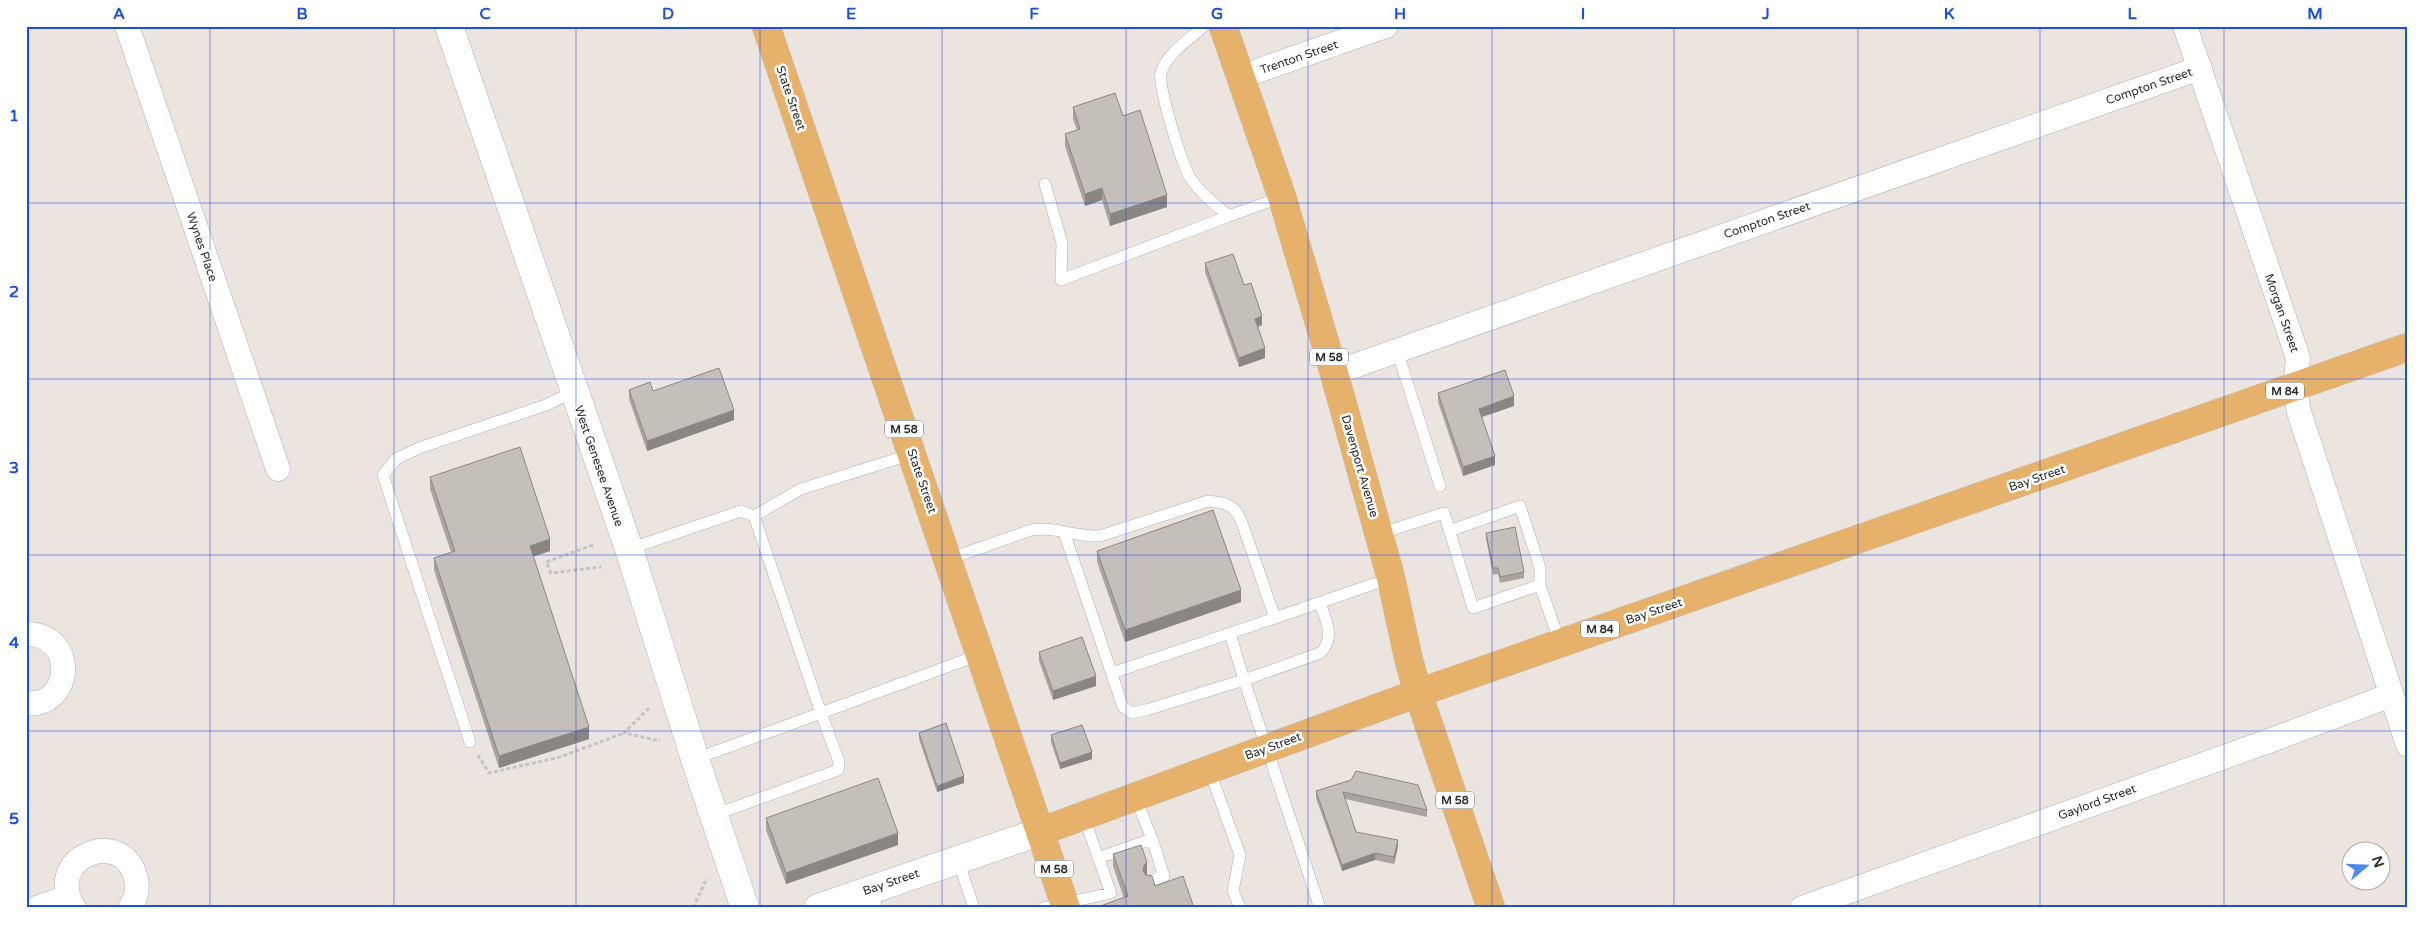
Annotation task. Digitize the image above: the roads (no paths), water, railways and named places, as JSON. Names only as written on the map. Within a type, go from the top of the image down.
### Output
[{"type":"main road","name":"State Street","points":[[766,26],[1042,831],[1058,906]]},
{"type":"main road","name":"Davenport Avenue","points":[[1223,26],[1282,197],[1334,373],[1391,578],[1408,657],[1418,692],[1491,908]]},
{"type":"main road","name":"Bay Street","points":[[1042,831],[1418,692],[2295,388],[2408,347]]},
{"type":"street","name":"Wynes Place","points":[[127,26],[278,469]]},
{"type":"street","name":"West Genesee Avenue","points":[[449,26],[628,549],[745,908]]},
{"type":"street","name":"Trenton Street","points":[[1240,77],[1386,26]]},
{"type":"street","name":"Morgan Street","points":[[2186,26],[2298,358],[2295,388],[2300,412],[2408,745]]},
{"type":"street","name":"Compton Street","points":[[1334,373],[2200,68]]},
{"type":"street","points":[[26,634],[46,638],[54,645],[61,654],[64,677],[59,688],[51,696],[41,702],[26,703]]},
{"type":"street","name":"Gaylord Street","points":[[1802,908],[2266,742],[2391,694]]},
{"type":"street","name":"Bay Street","points":[[818,908],[874,899],[958,860],[1042,831]]},
{"type":"street","points":[[36,908],[71,902],[66,885],[69,873],[75,863],[90,853],[107,851],[119,855],[128,862],[135,872],[136,896],[130,908]]},
{"type":"lane","points":[[1204,26],[1166,61],[1160,75],[1161,92],[1190,178],[1229,216]]},
{"type":"lane","points":[[1045,184],[1062,243],[1061,280],[1282,197]]},
{"type":"lane","points":[[1397,350],[1440,486]]},
{"type":"lane","points":[[470,742],[383,475],[396,459],[419,448],[546,405],[573,392]]},
{"type":"lane","points":[[628,549],[741,511],[754,516],[801,490],[913,454]]},
{"type":"lane","points":[[949,559],[1031,530],[1043,528],[1088,536],[1100,536],[1208,501],[1223,503],[1235,508],[1241,520],[1275,618]]},
{"type":"lane","points":[[1449,530],[1520,506],[1540,568],[1540,584],[1560,643]]},
{"type":"lane","points":[[1379,534],[1444,513],[1473,608],[1540,584]]},
{"type":"lane","points":[[714,815],[838,770],[840,762],[821,713],[754,516]]},
{"type":"lane","points":[[1064,532],[1123,707],[1132,713],[1244,680],[1320,653],[1326,647],[1330,636],[1320,603]]},
{"type":"lane","points":[[1112,673],[1391,578]]},
{"type":"lane","points":[[1230,633],[1320,908]]},
{"type":"lane","points":[[695,759],[981,654]]},
{"type":"lane","points":[[1209,768],[1240,855],[1233,890],[1240,908]]},
{"type":"lane","points":[[1134,796],[1152,839],[1164,876],[1150,881]]},
{"type":"lane","points":[[1058,906],[1116,892],[1098,858],[1083,815]]},
{"type":"lane","points":[[1098,858],[1152,839]]},
{"type":"lane","points":[[958,860],[974,908]]}]
